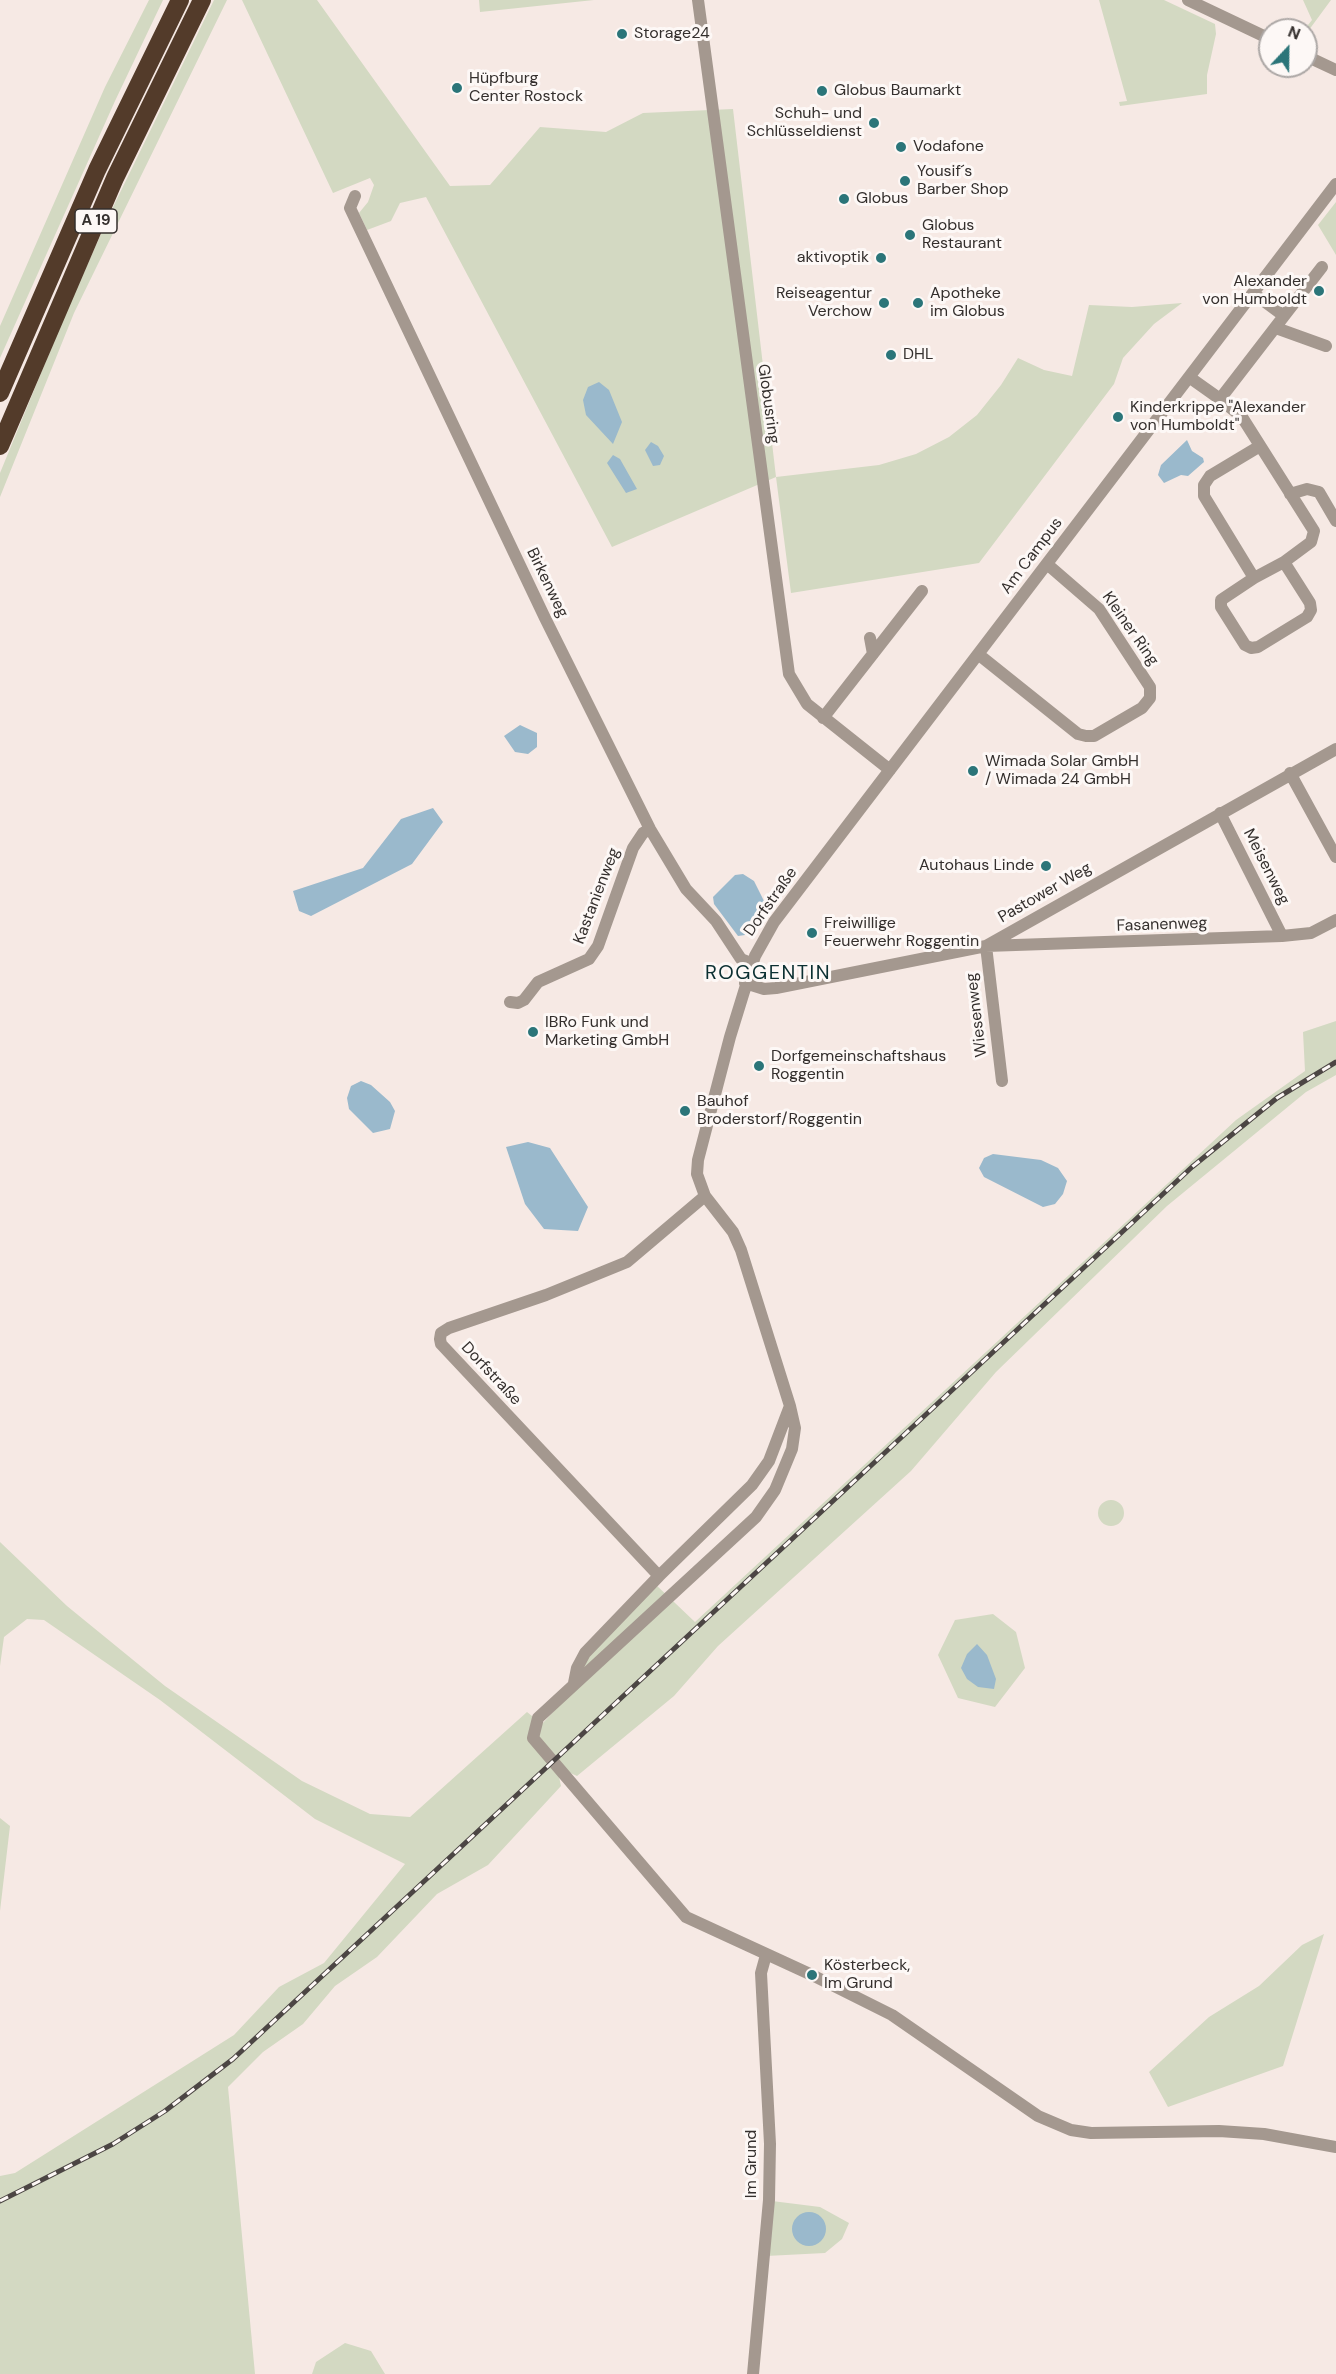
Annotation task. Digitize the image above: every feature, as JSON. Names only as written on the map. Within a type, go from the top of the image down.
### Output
[{"type":"highway","name":"A 19","points":[[0,393],[97,170],[180,0]]},
{"type":"highway","name":"A 19","points":[[0,446],[115,178],[202,0]]},
{"type":"street","name":"Globusring","points":[[698,0],[786,658],[797,690],[807,704],[890,770]]},
{"type":"street","points":[[1188,0],[1258,33]]},
{"type":"street","points":[[1318,62],[1336,70]]},
{"type":"street","name":"Am Campus","points":[[901,755],[1336,184]]},
{"type":"street","name":"Birkenweg","points":[[355,196],[350,208],[545,618],[650,829],[686,889],[716,921],[741,959],[751,963]]},
{"type":"street","points":[[1220,399],[1322,267]]},
{"type":"street","points":[[1253,293],[1284,316]]},
{"type":"street","points":[[1276,327],[1326,346]]},
{"type":"street","points":[[1189,377],[1242,417],[1314,531],[1311,542],[1284,562],[1221,600],[1221,607],[1239,635],[1251,648],[1257,647],[1307,616],[1311,610],[1310,603],[1284,562]]},
{"type":"street","points":[[1254,578],[1204,496],[1204,484],[1210,476],[1260,446]]},
{"type":"street","points":[[1290,494],[1307,489],[1319,492],[1334,513]]},
{"type":"street","name":"Kleiner Ring","points":[[978,654],[1078,734],[1094,736],[1142,708],[1150,698],[1150,687],[1099,609],[1047,564]]},
{"type":"street","points":[[824,718],[922,591]]},
{"type":"street","points":[[870,638],[873,654]]},
{"type":"street","name":"Pastower Weg","points":[[745,983],[764,989],[776,988],[986,946],[1336,749]]},
{"type":"street","name":"Dorfstraße","points":[[766,1955],[686,1917],[533,1738],[538,1718],[756,1517],[775,1490],[792,1449],[795,1428],[790,1406],[741,1250],[733,1232],[699,1185],[698,1160],[751,963],[774,922],[901,755]]},
{"type":"street","points":[[1290,774],[1336,857]]},
{"type":"street","name":"Meisenweg","points":[[1220,813],[1282,936]]},
{"type":"street","name":"Kastanienweg","points":[[510,1002],[518,1003],[524,1000],[538,982],[577,967],[589,959],[598,946],[633,848],[643,833],[650,829]]},
{"type":"street","name":"Fasanenweg","points":[[986,946],[1282,936],[1311,933],[1336,920]]},
{"type":"street","name":"Wiesenweg","points":[[986,946],[1002,1081]]},
{"type":"street","name":"Dorfstraße","points":[[658,1576],[441,1344],[440,1339],[441,1333],[449,1328],[546,1295],[627,1262],[705,1196]]},
{"type":"street","name":"Dorfstraße","points":[[574,1683],[577,1668],[585,1653],[658,1576],[752,1485],[769,1461],[790,1406]]},
{"type":"street","points":[[766,1955],[823,1980],[892,2015],[1022,2107],[1071,2130],[1124,2134],[1219,2131],[1264,2134],[1336,2147]]},
{"type":"street","name":"Im Grund","points":[[753,2374],[769,2200],[768,2111],[761,1973],[766,1955]]},
{"type":"green space","points":[[149,0],[163,0],[115,101],[0,358],[0,326],[105,87]]},
{"type":"green space","points":[[214,0],[227,0],[74,313],[0,497],[0,473],[67,310],[114,205]]},
{"type":"green space","points":[[242,0],[317,0],[450,186],[490,185],[540,127],[606,132],[643,113],[733,109],[776,477],[612,547],[426,197],[400,203],[391,221],[367,230],[359,213],[368,202],[374,185],[370,178],[333,193]]},
{"type":"green space","points":[[479,0],[594,0],[480,12]]},
{"type":"green space","points":[[1099,0],[1164,0],[1215,24],[1216,34],[1207,75],[1207,94],[1120,106],[1119,102],[1127,101]]},
{"type":"green space","points":[[1303,0],[1331,0],[1318,18],[1311,18]]},
{"type":"green space","points":[[1336,202],[1336,255],[1318,225]]},
{"type":"green space","points":[[1182,303],[1154,324],[1123,358],[1114,384],[979,563],[791,593],[776,477],[879,465],[916,454],[949,437],[977,415],[1001,385],[1018,358],[1044,370],[1072,376],[1089,305],[1132,307]]},
{"type":"green space","points":[[1336,1021],[1336,1075],[1306,1092],[1167,1206],[996,1372],[911,1471],[718,1646],[674,1696],[577,1776],[566,1771],[559,1777],[561,1786],[488,1865],[437,1894],[377,1957],[335,1986],[303,2024],[263,2052],[228,2087],[255,2374],[0,2374],[0,2176],[15,2173],[234,2035],[279,1987],[324,1963],[405,1864],[315,1819],[160,1700],[44,1620],[27,1619],[4,1637],[0,1666],[0,1542],[67,1606],[165,1686],[302,1781],[370,1814],[410,1817],[527,1712],[542,1724],[586,1676],[580,1666],[654,1583],[695,1622],[1236,1120],[1305,1071],[1303,1032]]},
{"type":"green space","points":[[1111,1500],[1120,1504],[1124,1513],[1120,1522],[1111,1526],[1102,1522],[1098,1513],[1102,1504]]},
{"type":"green space","points":[[993,1614],[1016,1632],[1025,1668],[995,1707],[958,1698],[938,1655],[955,1620]]},
{"type":"green space","points":[[0,1818],[10,1826],[0,1911]]},
{"type":"green space","points":[[1324,1934],[1283,2066],[1168,2107],[1149,2072],[1209,2017],[1259,1986],[1302,1945]]},
{"type":"green space","points":[[772,2201],[820,2207],[849,2223],[842,2239],[825,2253],[766,2256]]},
{"type":"green space","points":[[345,2343],[371,2351],[385,2374],[312,2374],[316,2362]]},
{"type":"water","points":[[599,382],[609,390],[622,422],[613,444],[586,415],[583,400],[588,387]]},
{"type":"water","points":[[1187,440],[1192,451],[1203,458],[1204,462],[1188,476],[1181,475],[1164,483],[1158,475],[1161,465]]},
{"type":"water","points":[[651,442],[658,446],[664,456],[660,465],[653,466],[645,450]]},
{"type":"water","points":[[613,455],[620,459],[637,489],[626,493],[607,463]]},
{"type":"water","points":[[520,725],[537,733],[537,747],[528,754],[515,752],[504,736]]},
{"type":"water","points":[[433,808],[443,822],[412,864],[311,916],[299,911],[293,891],[363,868],[401,819]]},
{"type":"water","points":[[743,874],[754,881],[766,905],[745,935],[738,936],[714,904],[713,897],[735,875]]},
{"type":"water","points":[[361,1081],[371,1085],[390,1102],[395,1111],[390,1129],[373,1133],[349,1109],[347,1098],[351,1086]]},
{"type":"water","points":[[528,1142],[550,1148],[588,1207],[578,1231],[544,1229],[525,1204],[506,1147]]},
{"type":"water","points":[[993,1154],[1041,1160],[1058,1168],[1067,1181],[1063,1194],[1055,1204],[1043,1207],[984,1177],[979,1168],[984,1158]]},
{"type":"water","points":[[977,1644],[987,1655],[996,1679],[994,1689],[978,1687],[967,1679],[961,1668],[967,1654]]},
{"type":"water","points":[[809,2212],[821,2217],[826,2229],[821,2241],[809,2246],[797,2241],[792,2229],[797,2217]]},
{"type":"railway","points":[[0,2201],[113,2144],[165,2111],[233,2059],[1192,1167],[1277,1098],[1336,1062]]},
{"type":"place","name":"Storage24","points":[[622,34]]},
{"type":"place","name":"Hüpfburg Center Rostock","points":[[457,88]]},
{"type":"place","name":"Globus Baumarkt","points":[[822,91]]},
{"type":"place","name":"Schuh- und Schlüsseldienst","points":[[874,123]]},
{"type":"place","name":"Vodafone","points":[[901,147]]},
{"type":"place","name":"Yousif´s Barber Shop","points":[[905,181]]},
{"type":"place","name":"Globus","points":[[844,199]]},
{"type":"place","name":"Globus Restaurant","points":[[910,235]]},
{"type":"place","name":"aktivoptik","points":[[881,258]]},
{"type":"place","name":"Alexander von Humboldt","points":[[1319,291]]},
{"type":"place","name":"Reiseagentur Verchow","points":[[884,303]]},
{"type":"place","name":"Apotheke im Globus","points":[[918,303]]},
{"type":"place","name":"DHL","points":[[891,355]]},
{"type":"place","name":"Kinderkrippe \"Alexander von Humboldt\"","points":[[1118,417]]},
{"type":"place","name":"Wimada Solar GmbH / Wimada 24 GmbH","points":[[973,771]]},
{"type":"place","name":"Autohaus Linde","points":[[1046,866]]},
{"type":"place","name":"Freiwillige Feuerwehr Roggentin","points":[[812,933]]},
{"type":"place","name":"IBRo Funk und Marketing GmbH","points":[[533,1032]]},
{"type":"place","name":"Dorfgemeinschaftshaus Roggentin","points":[[759,1066]]},
{"type":"place","name":"Bauhof Broderstorf/Roggentin","points":[[685,1111]]},
{"type":"place","name":"Kösterbeck, Im Grund","points":[[812,1975]]},
{"type":"district","name":"ROGGENTIN","points":[[768,974]]}]
